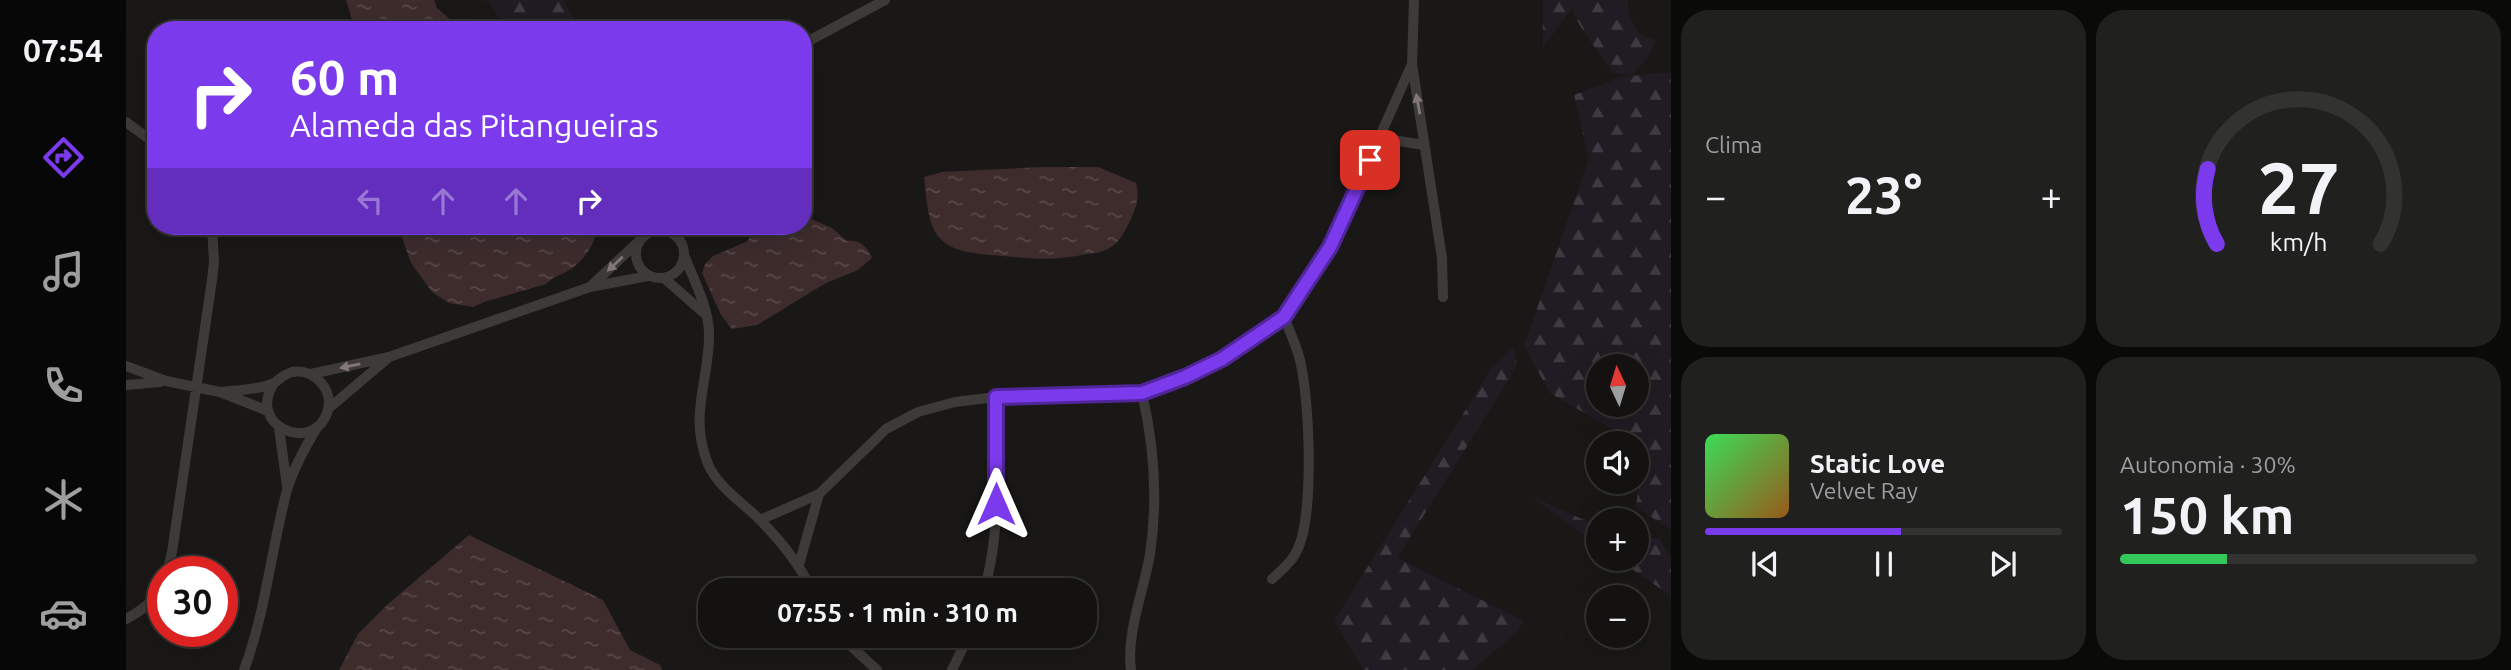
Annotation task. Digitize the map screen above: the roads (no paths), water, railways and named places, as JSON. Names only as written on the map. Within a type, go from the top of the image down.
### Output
[{"type":"street","points":[[812,39],[885,0]]},
{"type":"street","points":[[1414,0],[1412,64],[1442,258],[1443,297]]},
{"type":"street","points":[[760,520],[819,494],[887,429],[918,412],[955,402],[996,397],[1142,393],[1222,359],[1284,317],[1330,247],[1412,64]]},
{"type":"street","points":[[126,122],[147,137]]},
{"type":"street","points":[[1380,138],[1424,145]]},
{"type":"street","points":[[171,556],[214,262],[212,235]]},
{"type":"street","points":[[644,235],[636,248],[638,264],[649,276]]},
{"type":"street","points":[[590,287],[644,235]]},
{"type":"street","points":[[678,235],[707,316],[707,358],[698,416],[709,465],[723,487],[760,520],[799,565],[806,578]]},
{"type":"street","points":[[664,278],[678,271],[685,257]]},
{"type":"street","points":[[220,392],[274,383],[291,372],[311,374],[389,357],[590,287],[649,276],[664,278],[707,316]]},
{"type":"street","points":[[1272,579],[1290,562],[1300,545],[1307,512],[1306,396],[1298,354],[1284,317]]},
{"type":"street","points":[[244,670],[263,609],[288,489],[302,453],[328,409],[389,357]]},
{"type":"street","points":[[126,366],[166,381],[220,392],[268,411],[279,428],[288,489]]},
{"type":"street","points":[[311,374],[326,389],[328,409]]},
{"type":"street","points":[[126,385],[166,381]]},
{"type":"street","points":[[268,411],[269,391],[274,383]]},
{"type":"street","points":[[1131,670],[1129,660],[1132,641],[1150,552],[1154,487],[1151,431],[1142,393]]},
{"type":"street","points":[[988,578],[996,504],[996,397]]},
{"type":"street","points":[[279,428],[298,434],[318,426]]},
{"type":"street","points":[[799,565],[819,494]]},
{"type":"street","points":[[126,619],[147,606]]},
{"type":"street","points":[[853,648],[877,670]]},
{"type":"street","points":[[952,670],[963,648]]},
{"type":"water","points":[[346,0],[434,0],[437,8],[452,21],[352,21]]},
{"type":"water","points":[[1098,167],[1136,183],[1137,197],[1131,219],[1116,243],[1103,251],[1075,256],[1025,258],[964,251],[947,244],[934,230],[928,211],[924,177],[942,172]]},
{"type":"water","points":[[812,219],[832,228],[847,241],[859,243],[872,258],[858,270],[826,283],[757,325],[732,329],[721,315],[702,273],[705,264],[713,256],[746,242],[752,235],[812,235]]},
{"type":"water","points":[[401,235],[595,235],[583,258],[546,284],[473,307],[449,303],[432,292],[411,263]]},
{"type":"water","points":[[469,535],[603,600],[630,650],[660,665],[662,670],[339,670],[358,634],[388,604]]}]
